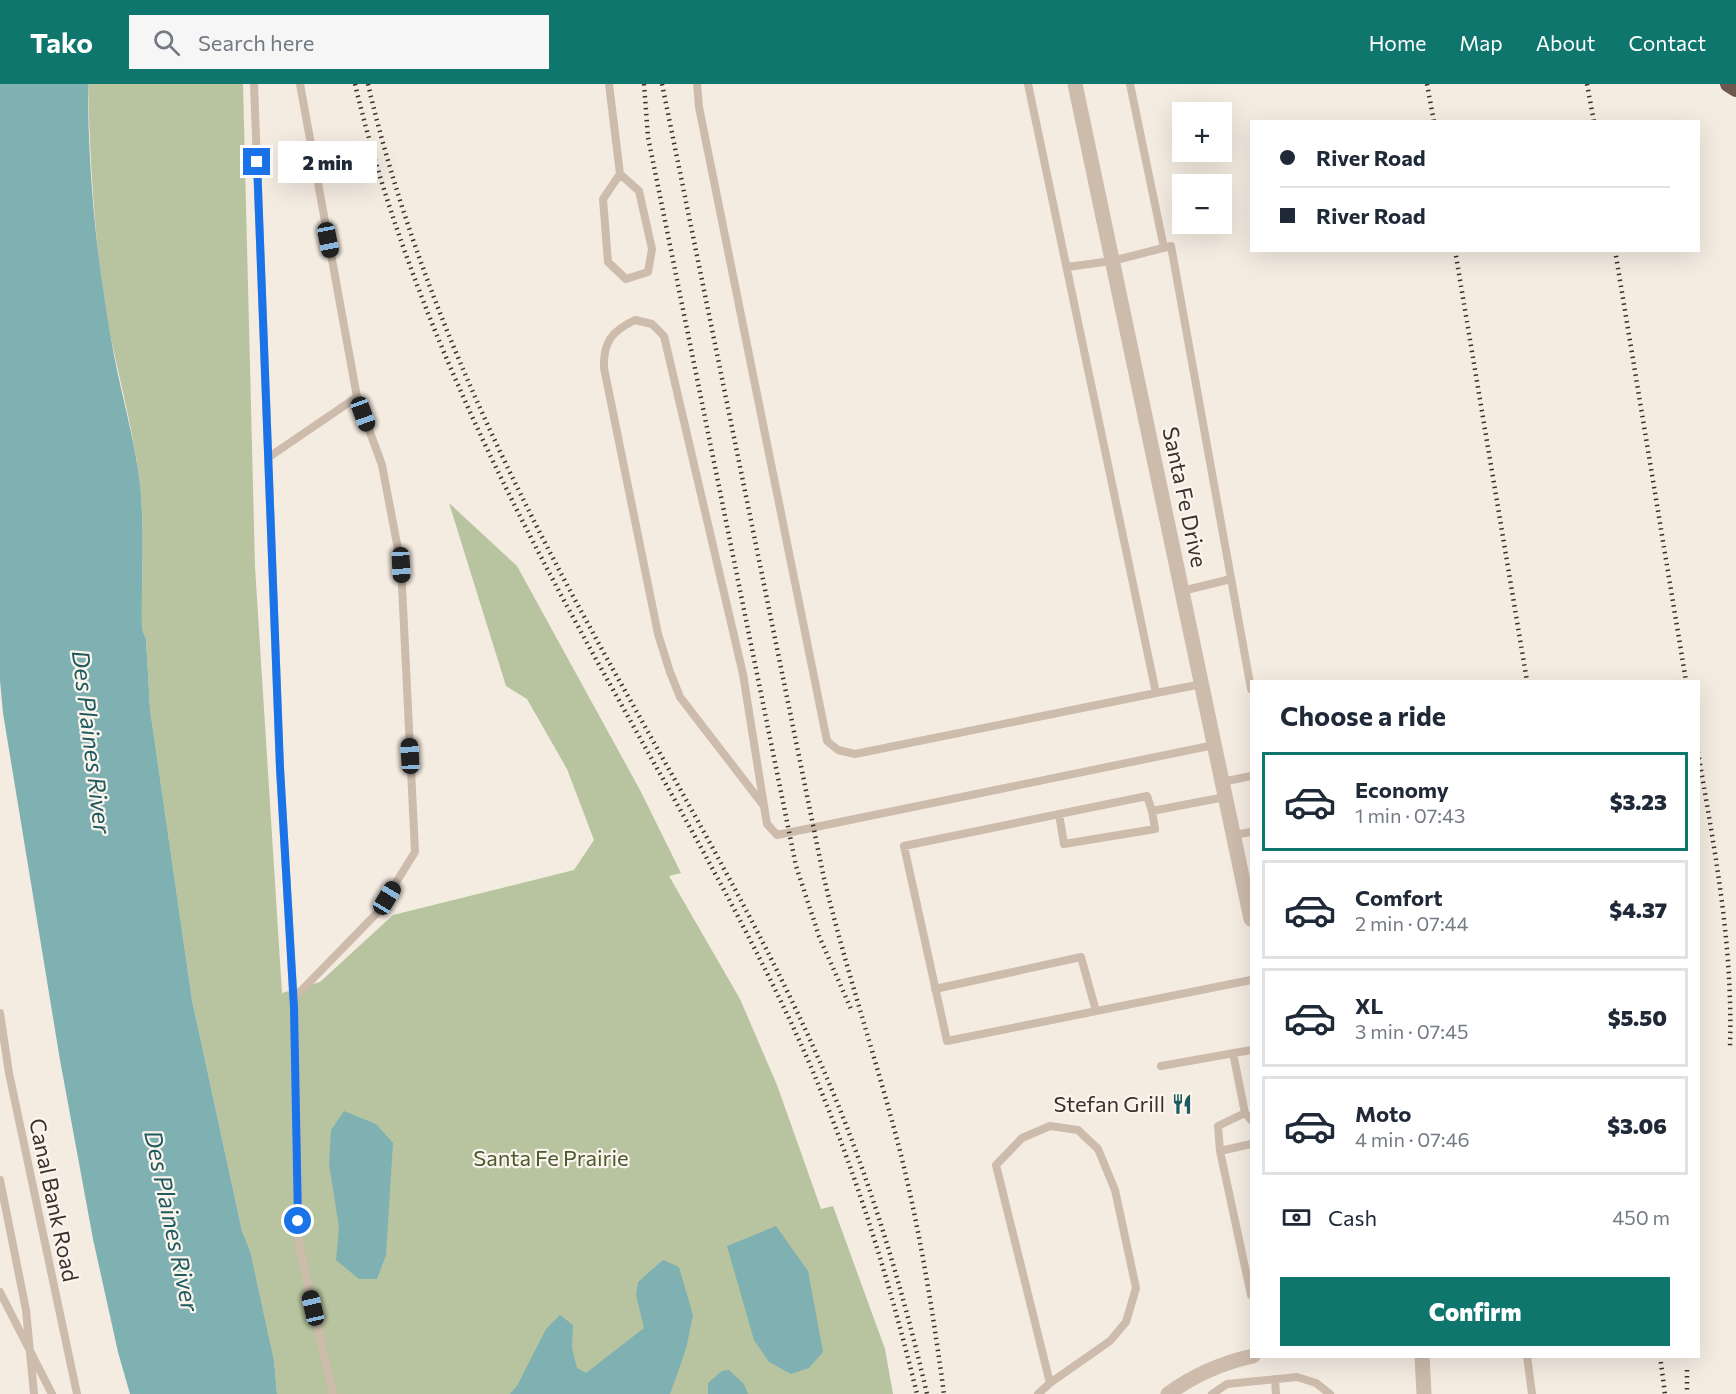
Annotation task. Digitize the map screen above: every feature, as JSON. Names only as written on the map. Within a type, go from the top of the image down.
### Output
[{"type":"highway","points":[[1728,84],[1736,89]]},
{"type":"street","name":"Santa Fe Drive","points":[[1075,84],[1250,914]]},
{"type":"street","points":[[1168,1394],[1187,1380],[1214,1367],[1250,1357]]},
{"type":"street","points":[[1422,1358],[1424,1394]]},
{"type":"lane","points":[[254,84],[280,768],[294,998],[298,1244],[333,1394]]},
{"type":"lane","points":[[294,998],[377,913],[415,852],[401,565],[382,465],[357,397],[300,84]]},
{"type":"lane","points":[[609,84],[620,174],[603,199],[608,262],[626,279],[648,272],[652,249],[639,191],[620,174]]},
{"type":"lane","points":[[697,84],[699,107],[827,741],[838,750],[855,754],[1202,684]]},
{"type":"lane","points":[[1028,84],[1156,693]]},
{"type":"lane","points":[[1130,84],[1164,248]]},
{"type":"lane","points":[[1067,267],[1112,261],[1171,246],[1250,684]]},
{"type":"lane","points":[[764,806],[680,697],[658,634],[604,368],[603,351],[611,334],[635,320],[652,324],[663,336],[743,674],[767,824],[777,835],[1214,745]]},
{"type":"lane","points":[[269,457],[357,397]]},
{"type":"lane","points":[[1182,591],[1231,579]]},
{"type":"lane","points":[[1222,782],[1250,776]]},
{"type":"lane","points":[[1059,814],[1064,844],[1155,829],[1147,796],[1059,814],[904,846],[946,1041],[1250,980]]},
{"type":"lane","points":[[1152,811],[1225,797]]},
{"type":"lane","points":[[1233,835],[1250,832]]},
{"type":"lane","points":[[935,989],[1081,957],[1096,1011]]},
{"type":"lane","name":"Canal Bank Road","points":[[0,1012],[9,1073],[77,1394]]},
{"type":"lane","points":[[1161,1066],[1250,1050]]},
{"type":"lane","points":[[1233,1053],[1248,1117],[1218,1126],[1220,1151],[1250,1290]]},
{"type":"lane","points":[[1038,1394],[1110,1341],[1126,1322],[1136,1288],[1115,1190],[1098,1149],[1078,1130],[1050,1126],[1022,1138],[996,1165],[1050,1383]]},
{"type":"lane","points":[[1220,1151],[1250,1144]]},
{"type":"lane","points":[[0,1180],[26,1310],[34,1394]]},
{"type":"lane","points":[[0,1292],[52,1394]]},
{"type":"lane","points":[[1527,1358],[1532,1394]]},
{"type":"lane","points":[[1212,1394],[1227,1384],[1297,1377],[1316,1383],[1330,1394]]},
{"type":"lane","points":[[1275,1379],[1276,1394]]},
{"type":"green space","name":"Santa Fe Prairie","points":[[88,84],[243,84],[255,567],[282,993],[320,982],[393,915],[574,870],[594,840],[567,769],[527,699],[506,686],[449,503],[517,566],[640,790],[681,873],[669,876],[740,999],[777,1085],[821,1209],[833,1206],[885,1349],[893,1394],[277,1394],[274,1360],[250,1253],[242,1231],[192,1000],[150,709],[146,639],[142,629],[143,538],[140,484],[101,278],[93,195]]},
{"type":"water","name":"Des Plaines River","points":[[0,84],[88,84],[92,186],[98,254],[114,355],[140,484],[143,538],[142,629],[146,639],[150,709],[192,1000],[242,1231],[250,1251],[274,1360],[277,1394],[130,1394],[118,1352],[93,1239],[60,1060],[3,713],[0,680]]},
{"type":"water","points":[[344,1111],[376,1124],[393,1143],[386,1255],[377,1279],[359,1279],[336,1260],[339,1227],[329,1164],[331,1130]]},
{"type":"water","points":[[776,1226],[808,1271],[823,1352],[809,1368],[791,1374],[769,1362],[754,1340],[727,1246]]},
{"type":"water","points":[[663,1260],[679,1267],[693,1315],[686,1349],[670,1394],[510,1394],[517,1386],[546,1329],[560,1315],[573,1325],[572,1348],[577,1368],[586,1373],[644,1328],[636,1295],[638,1282]]},
{"type":"water","points":[[729,1370],[744,1384],[748,1394],[708,1394],[708,1383],[722,1371]]},
{"type":"railway","points":[[355,84],[402,244],[464,400],[545,565],[721,884],[808,1060],[862,1201],[905,1345],[917,1394]]},
{"type":"railway","points":[[368,84],[398,193],[435,300],[502,456],[562,576],[748,914],[783,983],[834,1094],[880,1221],[927,1394]]},
{"type":"railway","points":[[644,84],[648,137],[796,866],[819,936],[851,1009]]},
{"type":"railway","points":[[662,84],[823,874],[891,1116],[914,1211],[931,1302],[944,1394]]},
{"type":"railway","points":[[1427,84],[1434,120]]},
{"type":"railway","points":[[1587,84],[1594,120]]},
{"type":"railway","points":[[1455,252],[1527,680]]},
{"type":"railway","points":[[1615,252],[1686,680]]},
{"type":"railway","points":[[1700,764],[1726,935],[1730,1047]]},
{"type":"railway","points":[[1660,1358],[1665,1394]]},
{"type":"railway","points":[[1687,1370],[1687,1394]]},
{"type":"place","name":"Stefan Grill","points":[[1182,1104]]},
{"type":"route","points":[[257,162],[280,768],[294,1008],[298,1221]]}]
